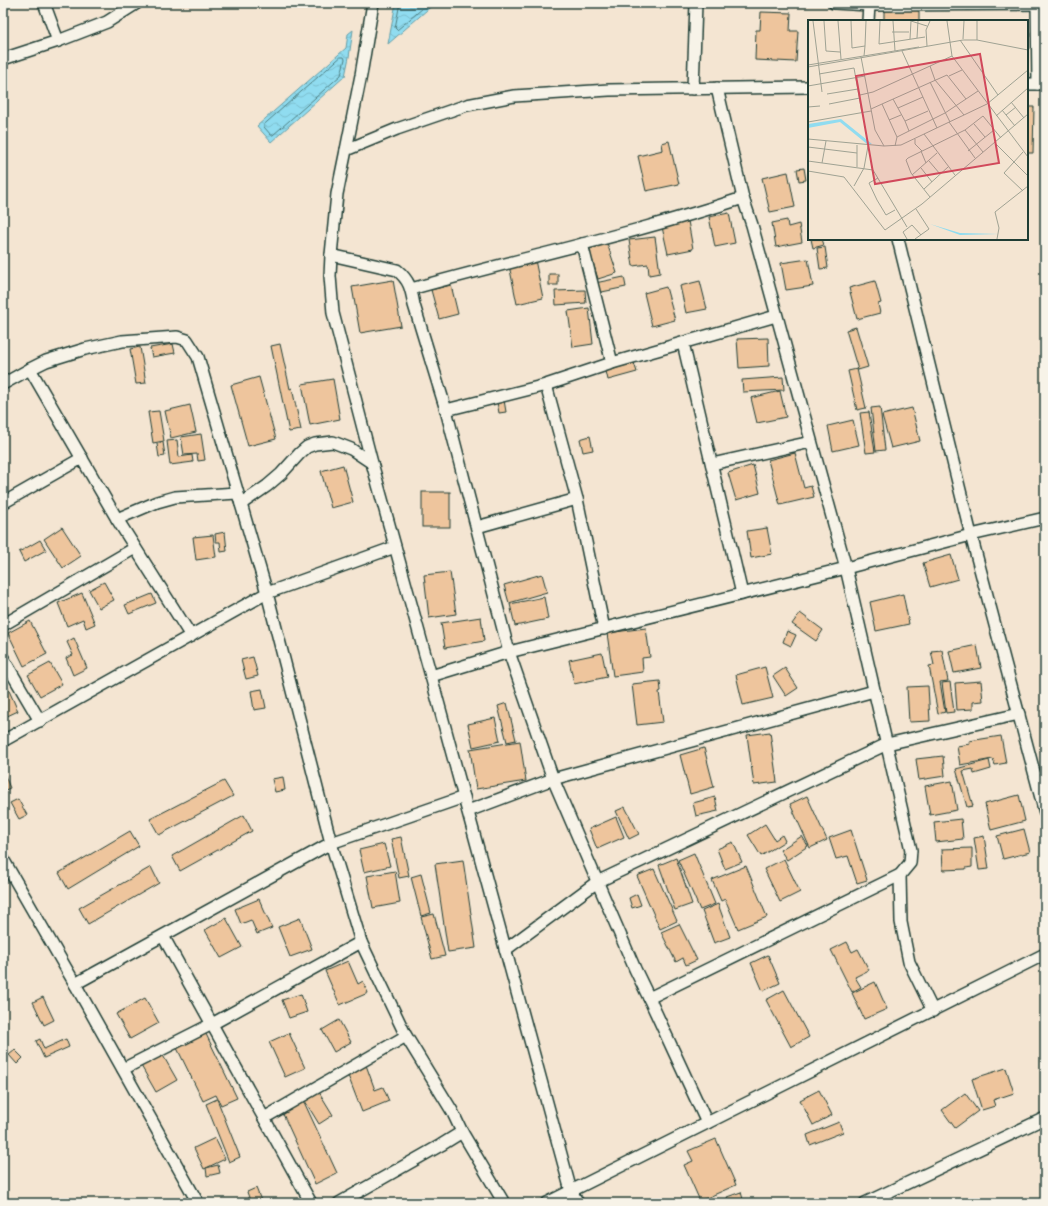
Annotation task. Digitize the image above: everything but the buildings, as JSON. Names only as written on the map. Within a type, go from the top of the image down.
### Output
[{"type":"street","points":[[44,3],[58,41]]},
{"type":"street","points":[[3,58],[58,41],[107,22],[137,3]]},
{"type":"street","points":[[373,3],[361,75],[337,194],[330,276],[333,313],[372,463],[571,1192],[578,1203]]},
{"type":"street","points":[[693,89],[696,3]]},
{"type":"street","points":[[834,3],[1040,3],[1037,84]]},
{"type":"street","points":[[868,20],[869,4]]},
{"type":"street","points":[[346,150],[468,105],[514,96],[609,90],[808,87]]},
{"type":"street","points":[[650,998],[900,875],[910,863],[911,850],[846,568],[752,225],[743,198],[717,88]]},
{"type":"street","points":[[411,289],[717,207],[743,198]]},
{"type":"street","points":[[898,240],[971,535],[1045,813]]},
{"type":"street","points":[[582,244],[612,363]]},
{"type":"street","points":[[331,255],[397,270],[405,277],[411,289],[414,305],[446,410],[509,652],[553,779],[635,969],[650,998],[707,1123]]},
{"type":"street","points":[[446,410],[546,385],[612,363],[776,316]]},
{"type":"street","points":[[3,384],[46,361],[85,349],[122,341],[177,337],[187,340],[198,357],[266,594],[331,843],[361,942],[406,1036],[452,1111],[462,1132],[504,1203]]},
{"type":"street","points":[[683,342],[742,594]]},
{"type":"street","points":[[30,369],[135,548],[191,636]]},
{"type":"street","points":[[546,385],[577,499],[604,629]]},
{"type":"street","points":[[117,518],[157,502],[175,497],[239,498],[267,486],[282,474],[300,453],[307,447],[315,444],[333,442],[351,449],[372,463]]},
{"type":"street","points":[[712,464],[811,442]]},
{"type":"street","points":[[3,503],[82,458]]},
{"type":"street","points":[[477,527],[577,499]]},
{"type":"street","points":[[431,676],[509,652],[846,568],[971,535],[1045,518]]},
{"type":"street","points":[[3,741],[266,594],[395,546]]},
{"type":"street","points":[[3,625],[135,548]]},
{"type":"street","points":[[3,658],[40,721]]},
{"type":"street","points":[[468,811],[553,779],[874,690]]},
{"type":"street","points":[[505,950],[597,882],[887,744],[1018,714]]},
{"type":"street","points":[[75,984],[331,843],[464,797]]},
{"type":"street","points":[[3,859],[123,1069],[194,1202]]},
{"type":"street","points":[[900,875],[901,922],[909,962],[933,1011]]},
{"type":"street","points":[[162,936],[311,1203]]},
{"type":"street","points":[[123,1069],[212,1024],[361,942]]},
{"type":"street","points":[[547,1203],[1045,954]]},
{"type":"street","points":[[264,1118],[406,1036]]},
{"type":"street","points":[[865,1203],[1045,1118]]},
{"type":"street","points":[[339,1203],[441,1146],[462,1132]]},
{"type":"water","points":[[396,3],[435,3],[388,44]]},
{"type":"water","points":[[353,30],[345,76],[271,142],[257,126],[346,48],[348,34]]}]
